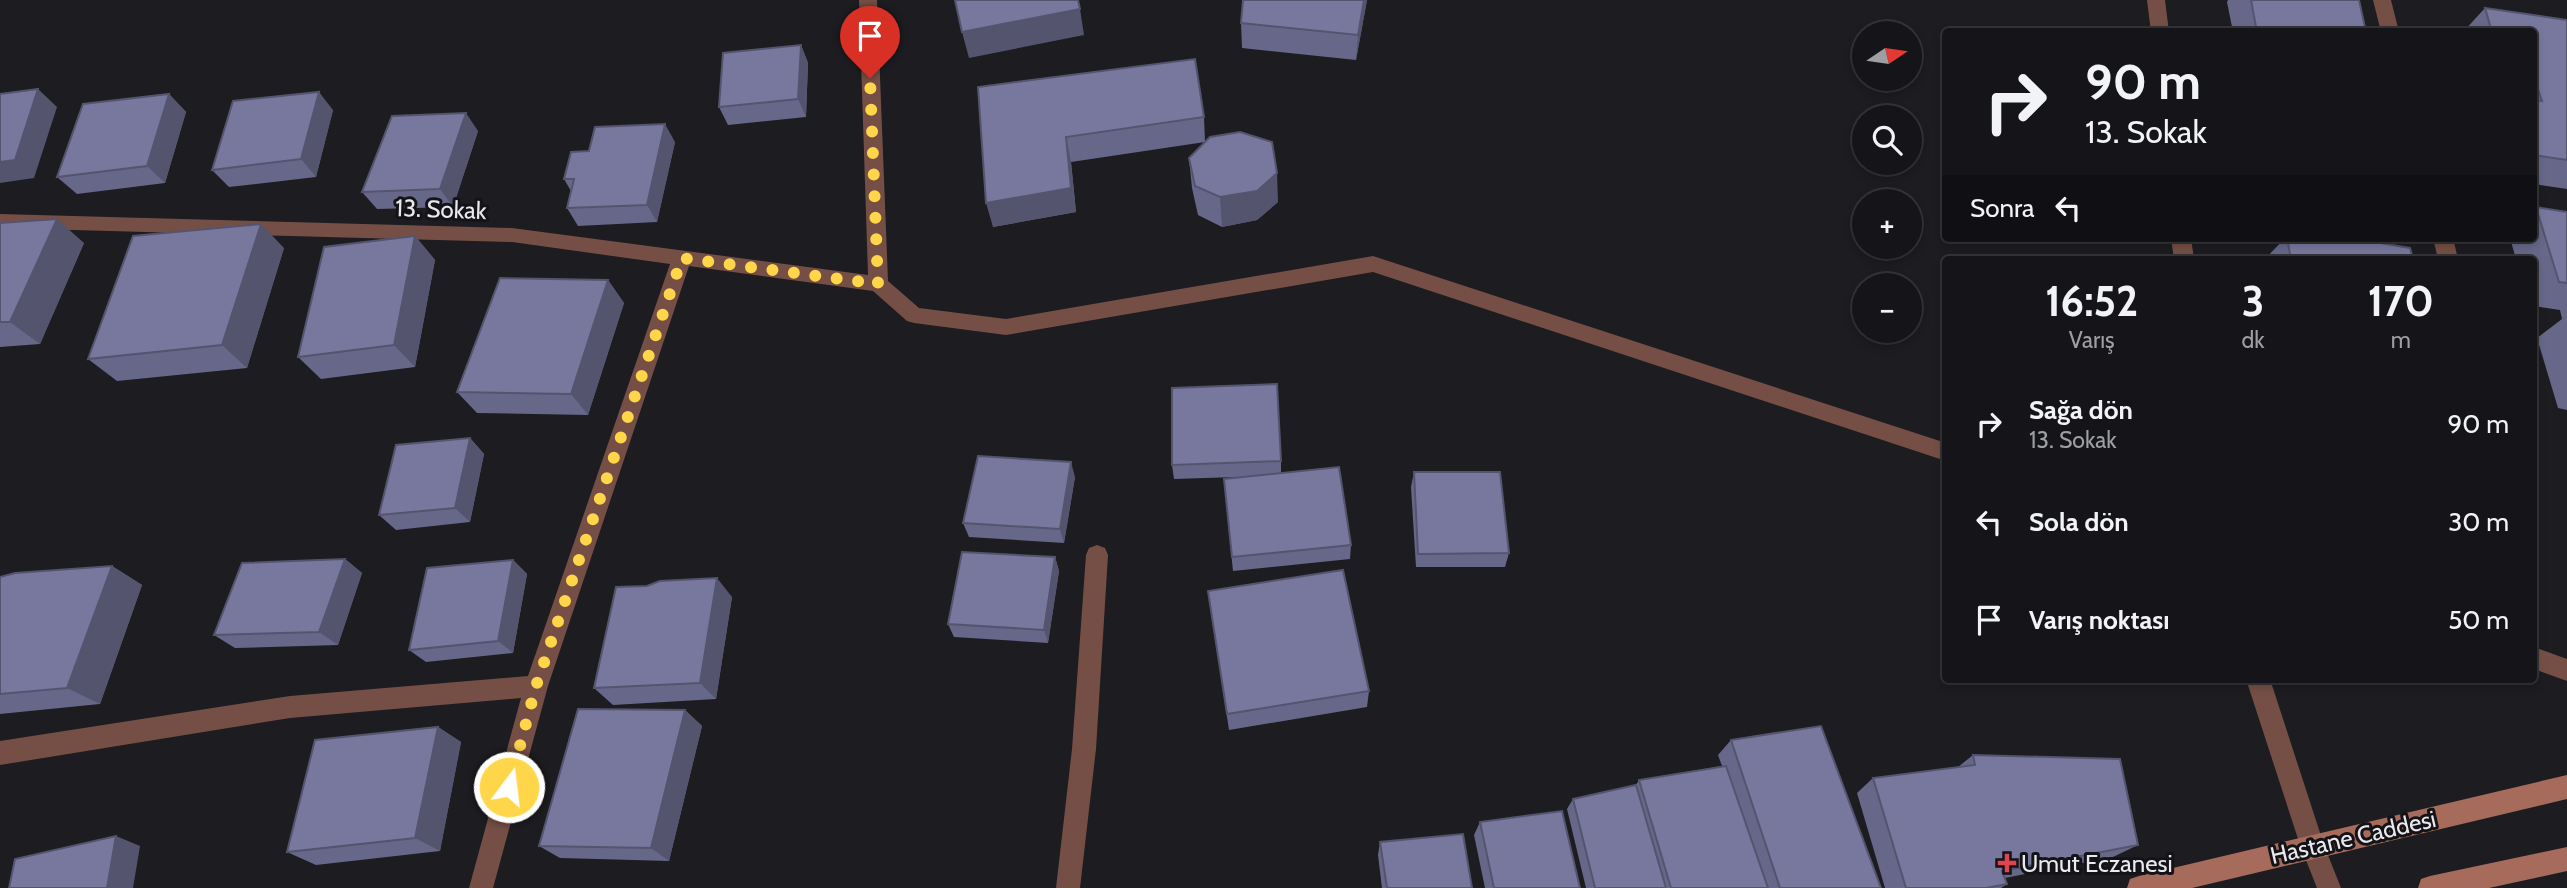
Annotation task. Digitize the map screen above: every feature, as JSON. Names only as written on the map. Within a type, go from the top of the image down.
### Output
[{"type":"main road","name":"Hastane Caddesi","points":[[2138,888],[2567,787]]},
{"type":"main road","points":[[2430,888],[2567,859]]},
{"type":"street","points":[[868,0],[878,284],[914,315],[1006,327],[1373,264],[1942,451]]},
{"type":"street","points":[[2156,0],[2160,28]]},
{"type":"street","points":[[2382,0],[2389,28]]},
{"type":"street","name":"13. Sokak","points":[[0,221],[512,235],[878,284]]},
{"type":"street","points":[[481,888],[536,686],[682,258]]},
{"type":"street","points":[[1068,888],[1084,749],[1097,555]]},
{"type":"street","points":[[2537,658],[2567,670]]},
{"type":"street","points":[[2259,683],[2312,845],[2329,888]]},
{"type":"street","points":[[0,753],[290,707],[536,686]]},
{"type":"building","points":[[955,0],[1078,0],[1080,9],[962,32]]},
{"type":"building","points":[[1243,0],[1364,0],[1358,35],[1241,23]]},
{"type":"building","points":[[2251,0],[2359,0],[2365,28],[2263,28],[2256,27]]},
{"type":"building","points":[[2485,8],[2567,20],[2567,160],[2537,155],[2537,100],[2542,101],[2537,86],[2537,28],[2491,28]]},
{"type":"building","points":[[801,45],[798,99],[719,107],[723,53]]},
{"type":"building","points":[[1195,59],[1204,117],[1066,137],[1071,188],[986,203],[978,87]]},
{"type":"building","points":[[38,89],[15,160],[0,162],[0,94]]},
{"type":"building","points":[[319,92],[301,159],[212,170],[233,101]]},
{"type":"building","points":[[169,94],[147,166],[57,177],[83,104]]},
{"type":"building","points":[[466,113],[440,189],[362,192],[392,116]]},
{"type":"building","points":[[665,124],[647,205],[567,208],[574,179],[564,179],[571,152],[589,151],[595,127]]},
{"type":"building","points":[[1240,132],[1272,142],[1277,173],[1257,191],[1220,197],[1195,186],[1189,158],[1210,137]]},
{"type":"building","points":[[2537,207],[2567,212],[2567,283],[2559,282]]},
{"type":"building","points":[[57,219],[10,322],[0,322],[0,223]]},
{"type":"building","points":[[261,224],[222,345],[88,359],[133,236]]},
{"type":"building","points":[[415,236],[394,345],[298,357],[324,247]]},
{"type":"building","points":[[2288,242],[2374,242],[2410,248],[2412,256],[2290,256]]},
{"type":"building","points":[[500,278],[608,280],[571,394],[457,392]]},
{"type":"building","points":[[1277,384],[1281,461],[1172,465],[1172,388]]},
{"type":"building","points":[[470,438],[455,508],[379,515],[396,445]]},
{"type":"building","points":[[978,456],[1071,462],[1060,529],[963,523]]},
{"type":"building","points":[[1339,467],[1351,545],[1232,557],[1224,479]]},
{"type":"building","points":[[1414,472],[1500,472],[1509,553],[1418,554]]},
{"type":"building","points":[[962,552],[1055,557],[1044,630],[948,624]]},
{"type":"building","points":[[345,559],[319,632],[214,635],[242,563]]},
{"type":"building","points":[[513,560],[498,641],[409,650],[427,568]]},
{"type":"building","points":[[112,566],[67,688],[0,694],[0,577],[15,573]]},
{"type":"building","points":[[1343,570],[1369,691],[1227,714],[1208,591]]},
{"type":"building","points":[[717,578],[700,683],[594,688],[616,587]]},
{"type":"building","points":[[578,709],[685,710],[651,848],[539,846]]},
{"type":"building","points":[[1821,726],[1881,888],[1780,888],[1731,740]]},
{"type":"building","points":[[438,727],[415,838],[287,852],[315,740]]},
{"type":"building","points":[[1973,755],[2120,759],[2138,845],[2002,871],[2007,884],[1986,888],[1906,888],[1873,778],[1975,765]]},
{"type":"building","points":[[1726,766],[1768,888],[1671,888],[1639,780]]},
{"type":"building","points":[[1636,785],[1666,888],[1595,888],[1573,799]]},
{"type":"building","points":[[1562,811],[1580,888],[1494,888],[1480,822]]},
{"type":"building","points":[[1463,834],[1472,888],[1387,888],[1380,842]]},
{"type":"building","points":[[116,836],[107,888],[9,888],[15,859]]},
{"type":"place","name":"Umut Eczanesi","points":[[2007,863]]},
{"type":"route","points":[[509,787],[536,686],[682,258],[878,284],[870,78]]}]
